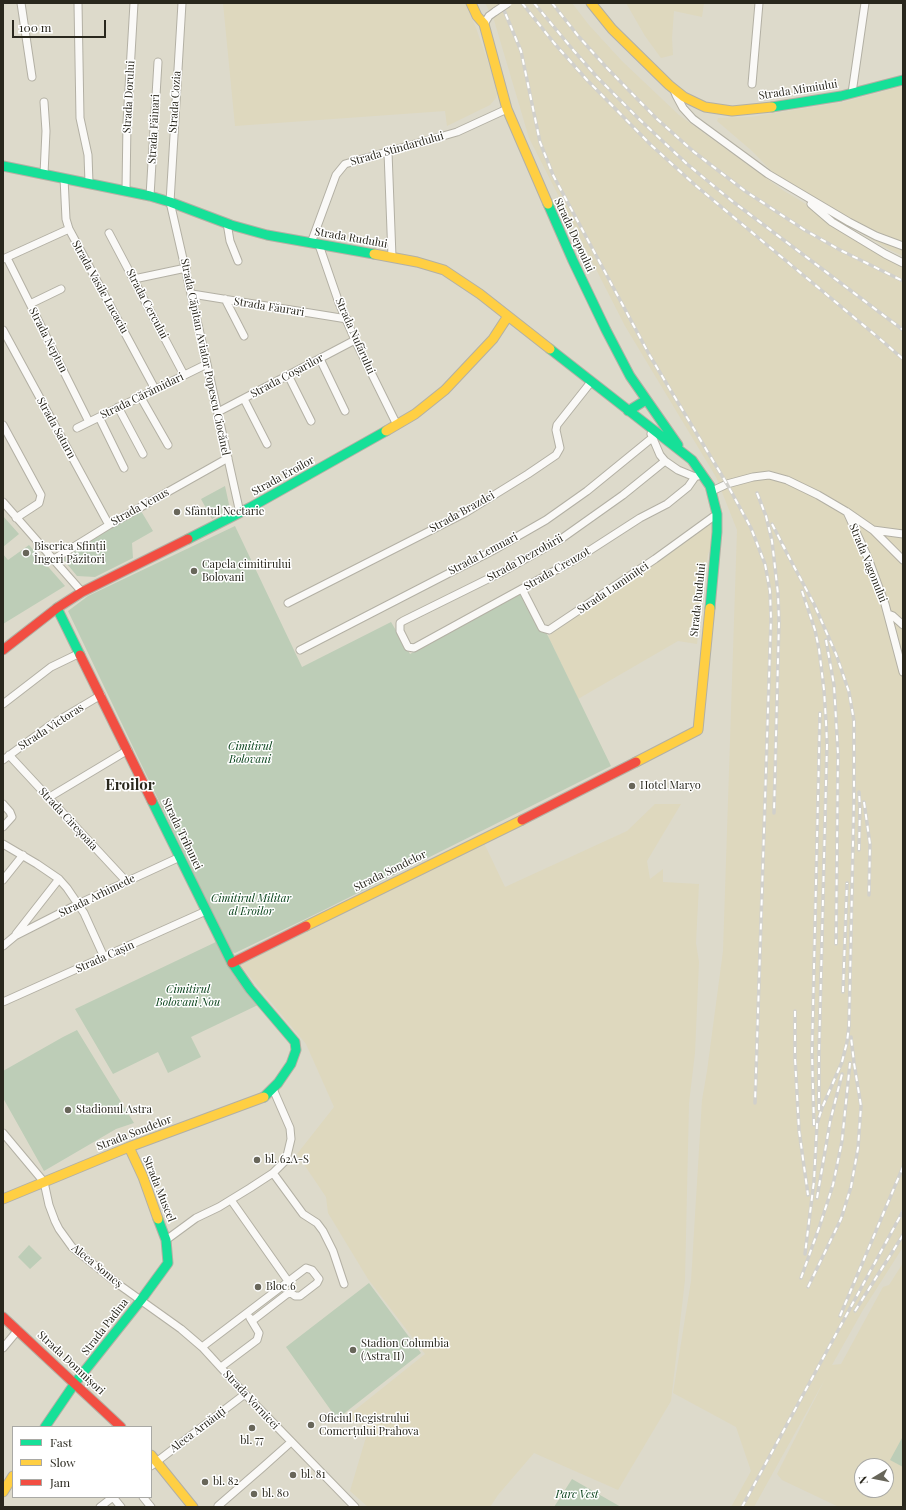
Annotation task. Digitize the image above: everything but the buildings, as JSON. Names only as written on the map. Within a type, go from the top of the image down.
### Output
[{"type":"street","points":[[21,3],[32,76]]},
{"type":"street","points":[[78,3],[80,108],[82,131],[88,155],[89,183]]},
{"type":"street","name":"Strada Dorului","points":[[126,190],[127,122],[134,3]]},
{"type":"street","name":"Strada Cozia","points":[[170,202],[172,143],[182,3]]},
{"type":"street","name":"Strada Depoului","points":[[471,3],[477,16],[484,24],[507,109],[530,166],[609,336],[630,376],[663,426],[692,460]]},
{"type":"street","points":[[484,24],[489,16],[508,3]]},
{"type":"street","name":"Strada Mimiului","points":[[591,3],[612,29],[674,89],[695,104],[715,110],[740,111],[814,101],[852,94],[903,80]]},
{"type":"street","points":[[752,84],[759,3]]},
{"type":"street","points":[[852,94],[865,3]]},
{"type":"street","name":"Strada Făinari","points":[[150,196],[158,62]]},
{"type":"street","points":[[674,89],[683,108],[693,120],[745,158],[869,233],[903,246]]},
{"type":"street","points":[[44,102],[46,131],[44,174]]},
{"type":"street","name":"Strada Stindardului","points":[[315,244],[328,197],[340,169],[345,164],[457,132],[507,109]]},
{"type":"street","points":[[388,152],[392,257]]},
{"type":"street","name":"Strada Rudului","points":[[3,166],[150,196],[227,223],[267,235],[424,263],[444,270],[466,284],[508,316],[692,460],[699,476],[712,491],[717,514],[716,541],[698,730]]},
{"type":"street","name":"Strada Vasile Lucaciu","points":[[64,178],[66,219],[68,229],[155,389]]},
{"type":"street","points":[[794,189],[832,222],[885,254],[903,262]]},
{"type":"street","name":"Strada Căpitan Aviator Popescu Ciocănel","points":[[170,202],[192,294],[240,513]]},
{"type":"street","points":[[227,223],[230,241],[238,261]]},
{"type":"street","points":[[5,258],[68,229]]},
{"type":"street","name":"Strada Cercului","points":[[109,233],[184,375]]},
{"type":"street","name":"Strada Nufărului","points":[[315,244],[355,340],[397,425]]},
{"type":"street","name":"Strada Neptun","points":[[5,258],[30,304],[89,422]]},
{"type":"street","points":[[134,279],[186,268]]},
{"type":"street","points":[[30,304],[61,289]]},
{"type":"street","name":"Strada Făurari","points":[[192,294],[347,319]]},
{"type":"street","points":[[225,299],[244,336]]},
{"type":"street","name":"Strada Eroilor","points":[[3,650],[57,608],[82,592],[240,513],[324,467],[415,414],[445,390],[493,339],[508,316]]},
{"type":"street","name":"Strada Saturn","points":[[3,330],[110,525]]},
{"type":"street","name":"Strada Coșarilor","points":[[218,412],[355,340]]},
{"type":"street","points":[[320,359],[345,411]]},
{"type":"street","name":"Strada Cărămidari","points":[[77,428],[207,364]]},
{"type":"street","points":[[288,375],[311,421]]},
{"type":"street","name":"Strada Brazdei","points":[[288,603],[465,513],[528,474],[556,454],[560,448],[556,427],[591,382]]},
{"type":"street","points":[[140,396],[168,446]]},
{"type":"street","points":[[244,399],[267,444]]},
{"type":"street","points":[[628,411],[646,400]]},
{"type":"street","points":[[118,407],[143,454]]},
{"type":"street","points":[[99,417],[124,468]]},
{"type":"street","points":[[3,425],[41,495],[39,503],[16,518]]},
{"type":"street","points":[[650,428],[652,438],[660,455],[665,461],[678,470],[699,476]]},
{"type":"street","name":"Strada Lemnari","points":[[300,650],[492,551],[546,520],[587,491],[652,438]]},
{"type":"street","name":"Strada Venus","points":[[54,559],[110,525],[228,458]]},
{"type":"street","name":"Strada Dezrobirii","points":[[411,649],[408,647],[400,631],[400,623],[500,573],[561,539],[623,495],[665,461]]},
{"type":"street","name":"Strada Creuzot","points":[[411,649],[420,646],[578,558],[640,518],[662,507],[688,487],[699,476]]},
{"type":"street","points":[[712,491],[727,484],[749,477],[775,476],[807,489],[847,512],[873,530],[903,560]]},
{"type":"street","points":[[3,502],[82,592]]},
{"type":"street","name":"Strada Vagonului","points":[[847,512],[873,572],[888,614],[903,672]]},
{"type":"street","name":"Strada Luminiței","points":[[522,589],[542,628],[544,630],[549,630],[655,559],[717,514]]},
{"type":"street","points":[[873,530],[903,534]]},
{"type":"street","name":"Strada Tribunei","points":[[57,608],[232,963]]},
{"type":"street","name":"Strada Vagonului","points":[[888,614],[893,616],[903,625]]},
{"type":"street","points":[[3,704],[51,667],[80,653]]},
{"type":"street","name":"Strada Victoras","points":[[6,758],[49,726],[101,695]]},
{"type":"street","name":"Strada Sondelor","points":[[3,1199],[129,1147],[240,1108],[262,1099],[273,1089],[285,1073],[294,1056],[296,1050],[295,1042],[247,985],[232,963],[478,842],[698,730]]},
{"type":"street","points":[[48,798],[128,750]]},
{"type":"street","name":"Strada Cireșoaia","points":[[6,758],[48,798],[126,881]]},
{"type":"street","points":[[3,804],[10,812],[12,817],[3,827]]},
{"type":"street","points":[[3,844],[23,855],[59,879],[78,904],[104,957]]},
{"type":"street","points":[[3,880],[23,855]]},
{"type":"street","name":"Strada Arhimede","points":[[15,936],[126,881],[180,857]]},
{"type":"street","name":"Strada Arhimede","points":[[3,946],[15,936],[59,879]]},
{"type":"street","name":"Strada Cașin","points":[[3,1002],[206,911]]},
{"type":"street","points":[[202,1346],[286,1283],[306,1268],[312,1270],[319,1279],[318,1283],[300,1296],[295,1296],[291,1293],[286,1283],[231,1200],[273,1173],[286,1160],[291,1139],[290,1128],[273,1089]]},
{"type":"street","points":[[3,1133],[44,1182]]},
{"type":"street","name":"Strada Muscel","points":[[129,1147],[143,1177],[166,1240],[168,1251],[168,1263],[141,1300]]},
{"type":"street","points":[[273,1173],[303,1214],[317,1223],[323,1231],[333,1251],[344,1284]]},
{"type":"street","name":"Aleea Someș","points":[[44,1182],[49,1205],[55,1221],[72,1247],[118,1284],[141,1300]]},
{"type":"street","name":"Strada Muscel","points":[[166,1240],[196,1218],[231,1200]]},
{"type":"street","points":[[252,1321],[287,1294],[291,1293]]},
{"type":"street","name":"Strada Vornicei","points":[[141,1300],[202,1346],[244,1394],[355,1507]]},
{"type":"street","name":"Strada Padina","points":[[46,1426],[75,1383],[141,1300]]},
{"type":"street","points":[[221,1367],[257,1340],[259,1333],[246,1313]]},
{"type":"street","name":"Strada Domnișori","points":[[3,1317],[120,1426]]},
{"type":"street","points":[[3,1348],[18,1330]]},
{"type":"street","name":"Aleea Arnăuți","points":[[153,1461],[244,1394]]},
{"type":"street","points":[[218,1506],[291,1442]]},
{"type":"street","points":[[153,1461],[193,1507]]},
{"type":"street","points":[[3,1492],[12,1478]]},
{"type":"street","points":[[100,1507],[112,1498]]},
{"type":"street","points":[[114,1498],[121,1507]]},
{"type":"street","points":[[144,1498],[151,1507]]},
{"type":"shaded area","points":[[223,3],[465,3],[476,28],[496,85],[496,98],[490,105],[447,126],[445,111],[235,126]]},
{"type":"shaded area","points":[[485,3],[572,3],[589,25],[622,61],[679,115],[784,191],[903,260],[903,1247],[863,1310],[832,1365],[841,1364],[883,1287],[889,1285],[903,1263],[903,1507],[839,1507],[782,1480],[777,1474],[825,1379],[754,1507],[731,1507],[751,1471],[736,1427],[673,1393],[691,1281],[702,1100],[723,951],[737,530],[716,477],[625,326],[529,138],[494,20]]},
{"type":"shaded area","points":[[626,3],[704,3],[702,17],[674,11],[672,38],[673,55],[661,58],[645,36]]},
{"type":"shaded area","points":[[903,86],[903,256],[888,249],[791,191],[752,151],[717,121],[718,118],[750,117],[844,102]]},
{"type":"shaded area","points":[[710,523],[712,528],[712,544],[708,554],[697,644],[678,641],[578,699],[548,636]]},
{"type":"shaded area","points":[[655,804],[681,804],[647,861],[650,879],[663,869],[663,882],[699,884],[696,943],[699,962],[695,1053],[689,1103],[685,1280],[671,1401],[618,1490],[534,1453],[498,1495],[490,1507],[368,1507],[350,1491],[369,1427],[345,1418],[425,1354],[368,1279],[328,1213],[326,1197],[297,1154],[334,1107],[306,1044],[241,966],[243,959],[484,843],[505,887],[627,831]]},
{"type":"green space","points":[[225,486],[230,509],[212,519],[201,499]]},
{"type":"green space","points":[[138,509],[141,511],[153,531],[132,543],[133,558],[95,577],[77,576],[63,559]]},
{"type":"green space","points":[[3,516],[19,534],[3,547]]},
{"type":"green space","name":"Cimitirul Bolovani","points":[[235,526],[302,667],[391,622],[410,654],[521,592],[548,636],[611,766],[322,911],[235,953],[231,952],[68,611],[88,596]]},
{"type":"green space","points":[[29,545],[65,586],[3,624],[3,554],[8,560]]},
{"type":"green space","name":"Cimitirul Bolovani Nou","points":[[218,941],[229,968],[235,977],[260,1004],[191,1037],[201,1057],[168,1073],[158,1052],[113,1074],[75,1009]]},
{"type":"green space","name":"Stadionul Astra","points":[[77,1030],[134,1123],[116,1129],[44,1171],[3,1098],[3,1071]]},
{"type":"green space","points":[[29,1245],[42,1258],[30,1269],[18,1257]]},
{"type":"green space","name":"Stadion Columbia (Astra II)","points":[[369,1283],[421,1353],[337,1419],[286,1347]]},
{"type":"green space","points":[[903,1438],[903,1467],[894,1462],[894,1458],[891,1458]]},
{"type":"green space","name":"Parc Vest","points":[[572,1479],[621,1507],[554,1507]]},
{"type":"railway","points":[[501,3],[521,51],[540,142],[553,175],[650,356],[727,484],[751,528],[765,564],[770,591],[771,619],[755,1103]]},
{"type":"railway","points":[[522,3],[554,43],[587,80],[651,145],[695,185],[903,359]]},
{"type":"railway","points":[[534,3],[597,77],[687,164],[732,201],[903,330]]},
{"type":"railway","points":[[552,3],[579,37],[606,67],[657,119],[694,152],[745,191],[803,229],[840,250],[903,281]]},
{"type":"railway","points":[[757,493],[766,516],[772,541],[778,594],[779,622],[774,813]]},
{"type":"railway","points":[[772,524],[785,549]]},
{"type":"railway","points":[[782,544],[814,604],[836,654],[849,692],[854,721],[854,797],[849,1026],[842,1062],[822,1108],[817,1124],[814,1181],[805,1254]]},
{"type":"railway","points":[[802,591],[815,630],[819,649],[824,690],[827,744],[819,1053],[819,1110]]},
{"type":"railway","points":[[826,640],[834,685],[838,754],[836,944]]},
{"type":"railway","points":[[814,1125],[812,1053],[820,713]]},
{"type":"railway","points":[[859,792],[859,850]]},
{"type":"railway","points":[[864,802],[870,844],[869,895]]},
{"type":"railway","points":[[843,992],[847,883]]},
{"type":"railway","points":[[795,1011],[795,1058],[799,1130],[808,1195]]},
{"type":"railway","points":[[808,1287],[841,1219],[851,1187],[858,1148],[861,1106],[851,1037]]},
{"type":"railway","points":[[801,1278],[833,1185],[842,1141],[850,1063]]},
{"type":"railway","points":[[817,1198],[830,1122],[842,1074]]},
{"type":"railway","points":[[840,1316],[903,1167]]},
{"type":"railway","points":[[742,1507],[903,1211]]},
{"type":"railway","points":[[855,1311],[903,1235]]},
{"type":"traffic: fast","points":[[772,107],[841,96],[903,80]]},
{"type":"traffic: fast","points":[[3,166],[150,196],[231,225],[267,235],[374,254]]},
{"type":"traffic: fast","points":[[548,204],[573,261],[630,376],[678,445]]},
{"type":"traffic: fast","points":[[550,349],[692,460],[710,486],[717,514],[717,532],[710,608]]},
{"type":"traffic: fast","points":[[628,411],[646,400]]},
{"type":"traffic: fast","points":[[188,539],[251,507],[386,431]]},
{"type":"traffic: fast","points":[[57,608],[80,655]]},
{"type":"traffic: fast","points":[[152,801],[232,963],[250,989],[295,1042],[296,1050],[291,1064],[278,1083],[264,1097]]},
{"type":"traffic: fast","points":[[46,1426],[75,1383],[141,1300],[168,1263],[166,1240],[158,1219]]},
{"type":"traffic: slow","points":[[471,3],[477,16],[484,24],[507,109],[548,204]]},
{"type":"traffic: slow","points":[[591,3],[612,29],[669,85],[684,97],[705,107],[732,111],[772,107]]},
{"type":"traffic: slow","points":[[374,254],[417,262],[444,270],[480,294],[550,349]]},
{"type":"traffic: slow","points":[[386,431],[415,414],[445,390],[493,339],[508,316]]},
{"type":"traffic: slow","points":[[636,762],[698,730],[710,608]]},
{"type":"traffic: slow","points":[[306,926],[522,820]]},
{"type":"traffic: slow","points":[[3,1199],[129,1147],[264,1097]]},
{"type":"traffic: slow","points":[[129,1147],[143,1177],[158,1219]]},
{"type":"traffic: slow","points":[[152,1456],[193,1507]]},
{"type":"traffic: slow","points":[[3,1492],[12,1478]]},
{"type":"traffic: jam","points":[[3,650],[57,608],[82,592],[188,539]]},
{"type":"traffic: jam","points":[[80,655],[152,801]]},
{"type":"traffic: jam","points":[[522,820],[636,762]]},
{"type":"traffic: jam","points":[[232,963],[306,926]]},
{"type":"traffic: jam","points":[[3,1317],[120,1426]]},
{"type":"place","name":"Sfântul Nectarie","points":[[177,512]]},
{"type":"place","name":"Biserica Sfinții Îngeri Păzitori","points":[[26,553]]},
{"type":"place","name":"Capela cimitirului Bolovani","points":[[194,571]]},
{"type":"place","name":"Hotel Maryo","points":[[632,786]]},
{"type":"place","name":"Stadionul Astra","points":[[68,1110]]},
{"type":"place","name":"bl. 62A-S","points":[[257,1160]]},
{"type":"place","name":"Bloc 6","points":[[258,1287]]},
{"type":"place","name":"Stadion Columbia (Astra II)","points":[[353,1350]]},
{"type":"place","name":"Oficiul Registrului Comerțului Prahova","points":[[311,1425]]},
{"type":"place","name":"bl. 77","points":[[252,1428]]},
{"type":"place","name":"bl. 81","points":[[293,1475]]},
{"type":"place","name":"bl. 82","points":[[205,1482]]},
{"type":"place","name":"bl. 80","points":[[254,1494]]},
{"type":"district","name":"Eroilor","points":[[130,785]]},
{"type":"park label","name":"Cimitirul Militar al Eroilor","points":[[251,905]]}]
